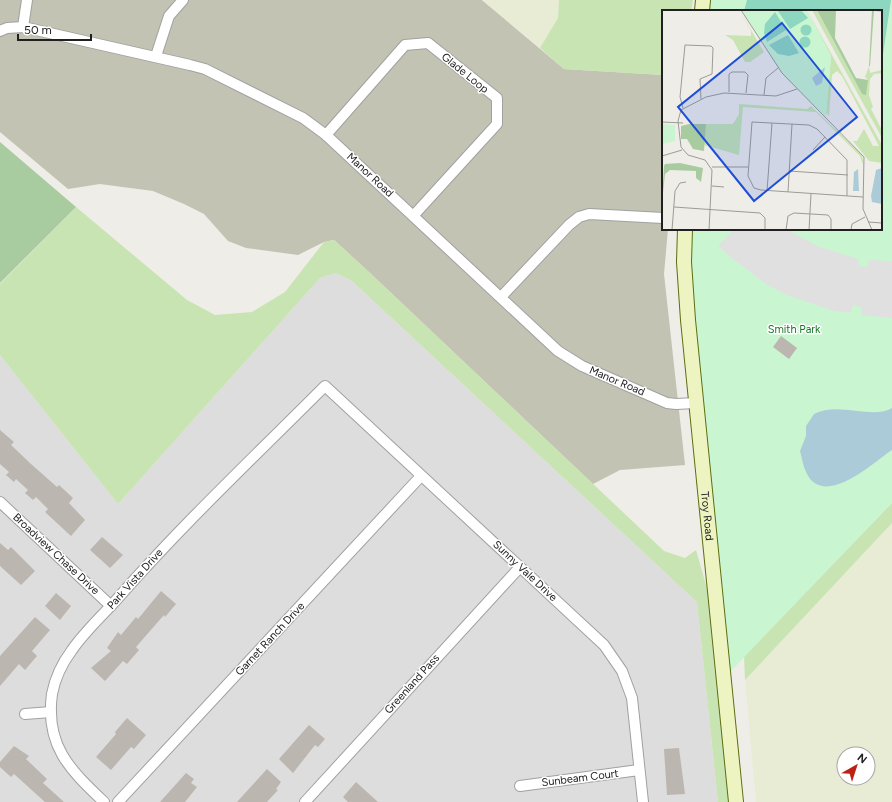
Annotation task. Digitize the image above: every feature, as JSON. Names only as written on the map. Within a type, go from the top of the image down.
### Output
[{"type":"street","points":[[23,27],[27,0]]},
{"type":"street","points":[[156,56],[168,16],[183,0]]},
{"type":"street","points":[[702,10],[703,0]]},
{"type":"street","name":"Manor Road","points":[[0,31],[7,28],[23,27],[156,56],[205,69],[302,118],[326,135],[414,215],[558,351],[582,366],[667,402],[676,404],[696,403]]},
{"type":"street","name":"Glade Loop","points":[[326,135],[405,45],[428,42],[497,98],[497,124],[414,215]]},
{"type":"street","points":[[501,297],[569,225],[580,217],[589,214],[662,218]]},
{"type":"street","name":"Troy Road","points":[[685,230],[685,288],[736,802]]},
{"type":"street","name":"Sunny Vale Drive","points":[[324,386],[604,645],[622,671],[632,698],[643,802]]},
{"type":"street","name":"Park Vista Drive","points":[[104,802],[72,771],[64,759],[52,727],[51,712],[54,685],[64,661],[147,565],[324,386]]},
{"type":"street","name":"Garnet Ranch Drive","points":[[118,802],[421,476]]},
{"type":"street","name":"Broadview Chase Drive","points":[[0,502],[111,606]]},
{"type":"street","name":"Greenland Pass","points":[[307,801],[520,566]]},
{"type":"street","points":[[25,714],[51,712]]},
{"type":"street","name":"Sunbeam Court","points":[[520,786],[639,770]]},
{"type":"shaded area","points":[[0,0],[482,0],[564,69],[662,75],[662,230],[668,230],[664,274],[685,465],[620,470],[593,484],[334,240],[324,242],[298,255],[246,248],[228,241],[204,214],[153,191],[100,184],[68,189],[0,132]]},
{"type":"shaded area","points":[[482,0],[559,0],[558,18],[540,48]]},
{"type":"shaded area","points":[[733,230],[788,230],[817,246],[858,259],[859,266],[867,267],[869,260],[892,261],[892,318],[861,315],[861,307],[853,305],[850,313],[834,311],[787,295],[766,284],[718,246]]},
{"type":"shaded area","points":[[336,273],[352,281],[697,602],[718,802],[0,802],[0,355],[118,504],[320,278]]},
{"type":"shaded area","points":[[892,523],[892,802],[756,802],[745,680]]},
{"type":"green space","points":[[559,0],[693,0],[691,10],[662,10],[662,75],[564,69],[540,48],[558,18]]},
{"type":"green space","name":"Smith Park","points":[[707,0],[892,0],[892,503],[730,672],[687,251],[688,230],[882,230],[882,10],[706,10]]},
{"type":"green space","points":[[747,0],[891,0],[882,54],[882,10],[744,10]]},
{"type":"green space","points":[[0,142],[76,207],[0,283]]},
{"type":"green space","points":[[76,207],[187,300],[215,315],[252,312],[285,292],[324,242],[334,240],[664,551],[685,558],[696,550],[710,599],[730,802],[718,802],[697,602],[352,281],[336,273],[320,278],[118,504],[0,355],[0,284]]},
{"type":"green space","points":[[892,503],[892,523],[745,680],[744,655]]},
{"type":"water","points":[[892,408],[892,450],[849,480],[836,485],[824,486],[814,482],[805,470],[800,451],[806,436],[806,426],[814,414],[834,409],[875,412]]},
{"type":"building","points":[[781,336],[797,348],[789,359],[773,347]]},
{"type":"building","points":[[0,430],[14,442],[11,445],[31,464],[57,487],[59,485],[73,498],[69,503],[85,520],[71,536],[45,512],[48,509],[36,497],[33,500],[25,493],[28,490],[16,479],[14,482],[6,475],[9,472],[0,464]]},
{"type":"building","points":[[102,537],[123,555],[110,568],[90,550]]},
{"type":"building","points":[[0,543],[8,550],[11,547],[35,571],[21,585],[0,566]]},
{"type":"building","points":[[161,591],[176,604],[165,617],[164,615],[136,647],[139,650],[127,664],[123,661],[105,681],[91,668],[111,651],[107,648],[118,632],[121,635],[136,617],[138,619]]},
{"type":"building","points":[[56,593],[71,606],[60,620],[45,606]]},
{"type":"building","points":[[35,617],[50,630],[32,651],[37,656],[25,670],[19,664],[0,686],[0,656]]},
{"type":"building","points":[[127,718],[146,735],[134,749],[131,747],[111,770],[96,757],[116,734],[115,732]]},
{"type":"building","points":[[309,725],[325,739],[318,747],[315,745],[293,773],[279,759]]},
{"type":"building","points":[[14,746],[29,756],[26,759],[47,779],[43,783],[64,802],[45,802],[14,774],[11,777],[0,767],[0,762]]},
{"type":"building","points":[[679,748],[685,794],[667,795],[664,749]]},
{"type":"building","points":[[267,769],[281,782],[276,789],[278,790],[267,802],[237,802]]},
{"type":"building","points":[[186,773],[194,779],[191,783],[197,787],[185,802],[160,802]]},
{"type":"building","points":[[356,782],[378,802],[348,802],[343,797]]}]
